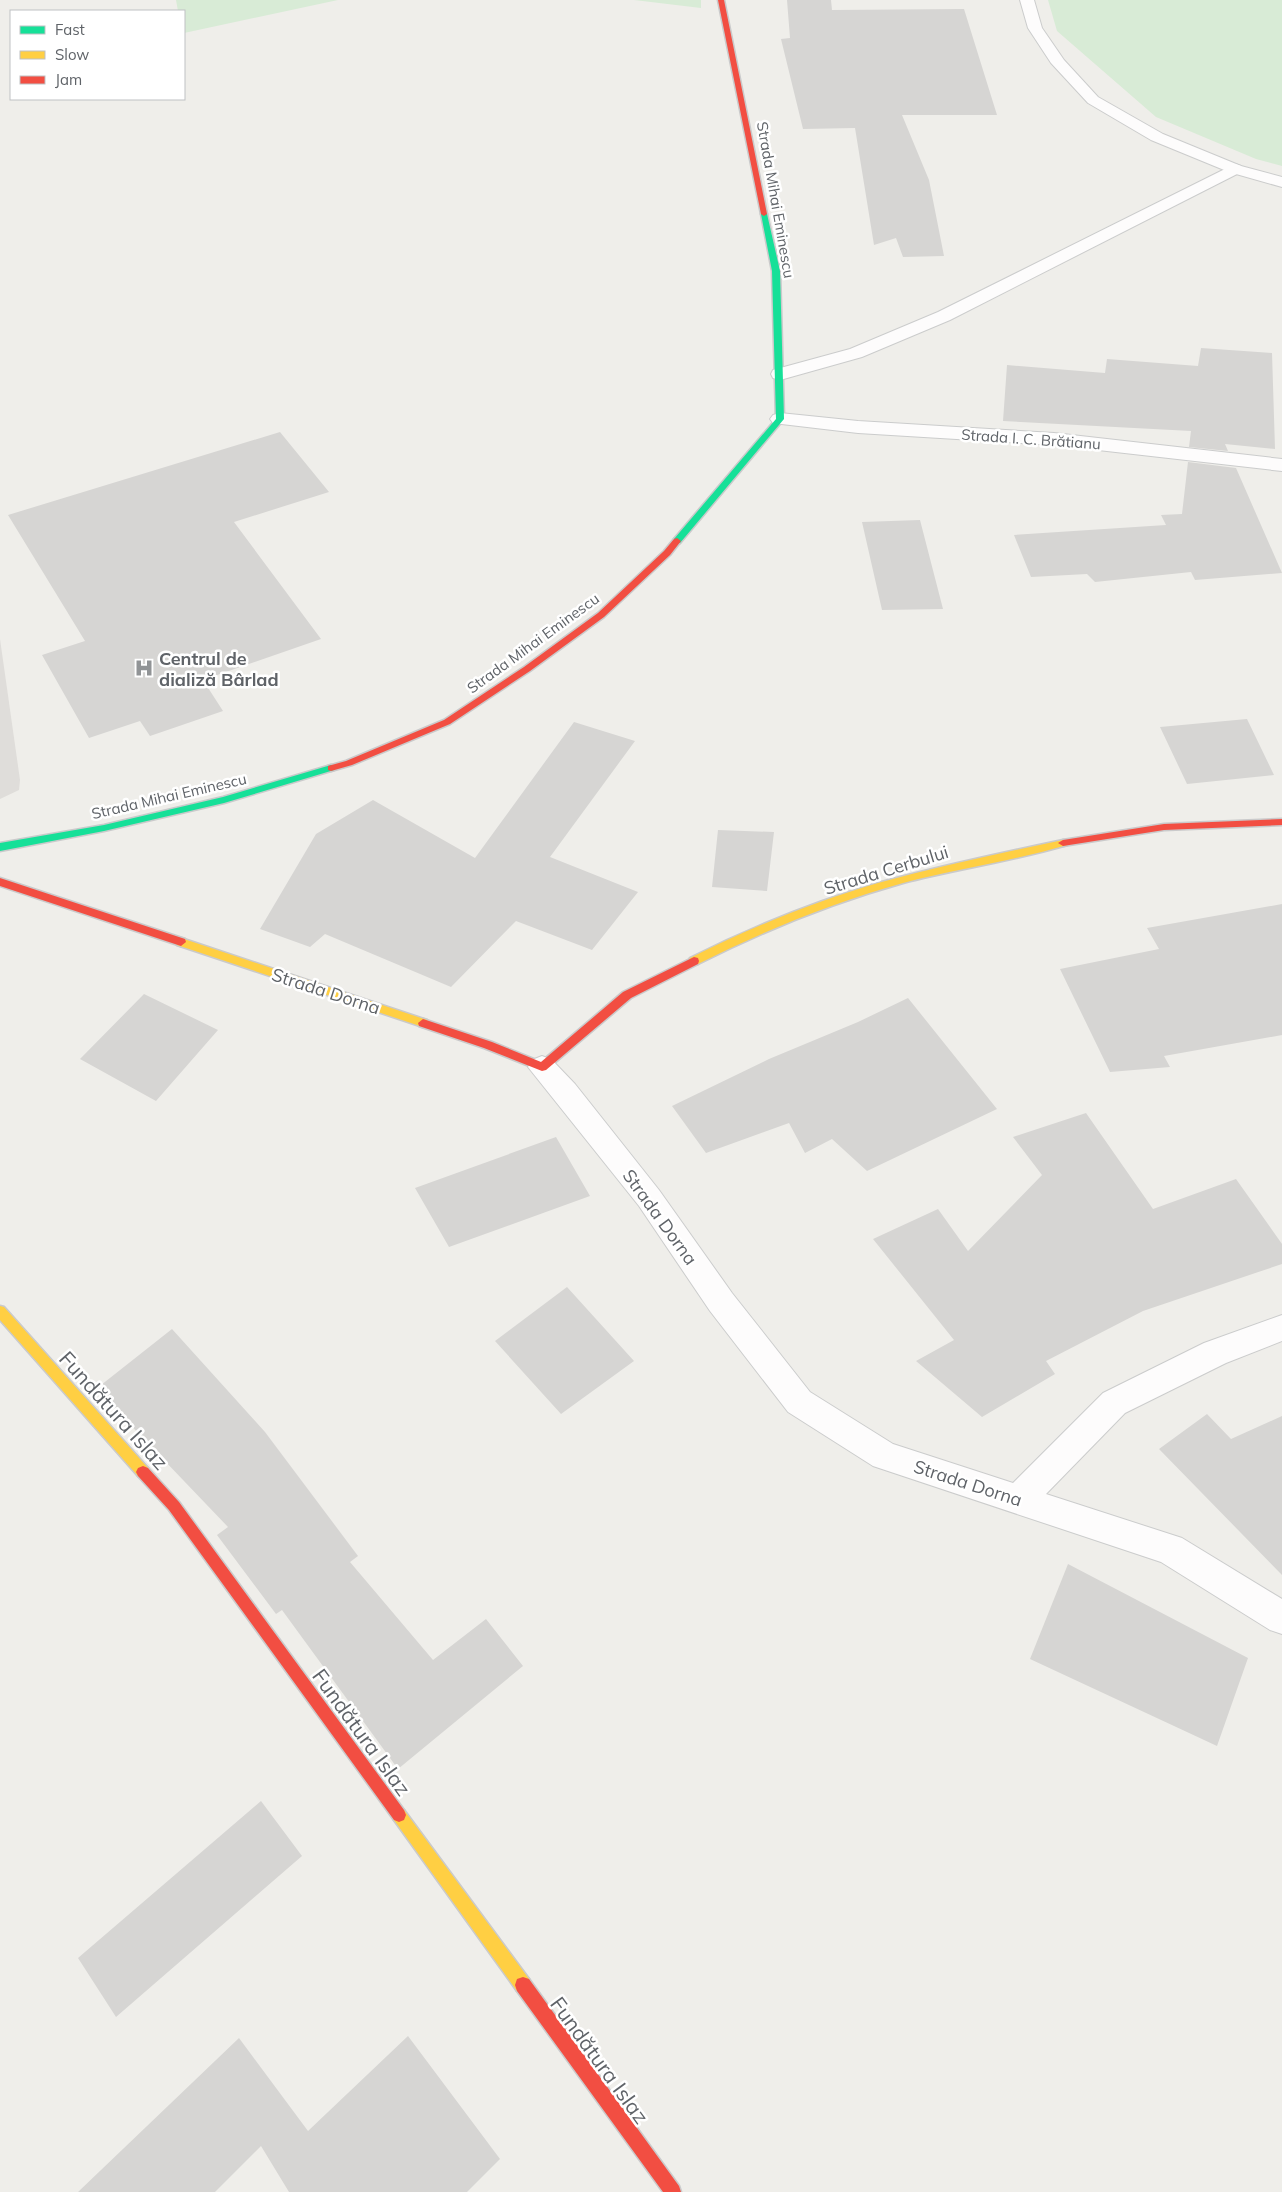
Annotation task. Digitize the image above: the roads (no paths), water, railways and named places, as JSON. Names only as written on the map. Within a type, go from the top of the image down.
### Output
[{"type":"main road","name":"Strada Mihai Eminescu","points":[[0,847],[104,828],[224,800],[349,763],[447,722],[527,669],[601,615],[667,553],[780,419],[776,271],[721,0]]},
{"type":"main road","name":"Strada Cerbului","points":[[542,1067],[628,995],[733,941],[853,895],[947,868],[1080,839],[1164,827],[1282,822]]},
{"type":"main road","name":"Strada Dorna","points":[[0,882],[488,1045],[542,1067]]},
{"type":"main road","name":"Fundătura Islaz","points":[[0,1311],[174,1506],[673,2192]]},
{"type":"street","points":[[1027,0],[1035,28],[1058,63],[1093,100],[1157,137],[1235,169],[1282,182]]},
{"type":"street","points":[[780,374],[856,353],[944,316],[1095,242],[1235,169]]},
{"type":"street","name":"Strada I. C. Brătianu","points":[[780,419],[858,428],[1054,439],[1282,465]]},
{"type":"street","name":"Strada Dorna","points":[[542,1067],[565,1092],[648,1198],[721,1302],[799,1402],[884,1456],[1170,1549],[1282,1618]]},
{"type":"street","points":[[1019,1499],[1114,1403],[1215,1353],[1282,1328]]},
{"type":"place","name":"Centrul de dializă Bârlad","points":[[144,668]]}]
